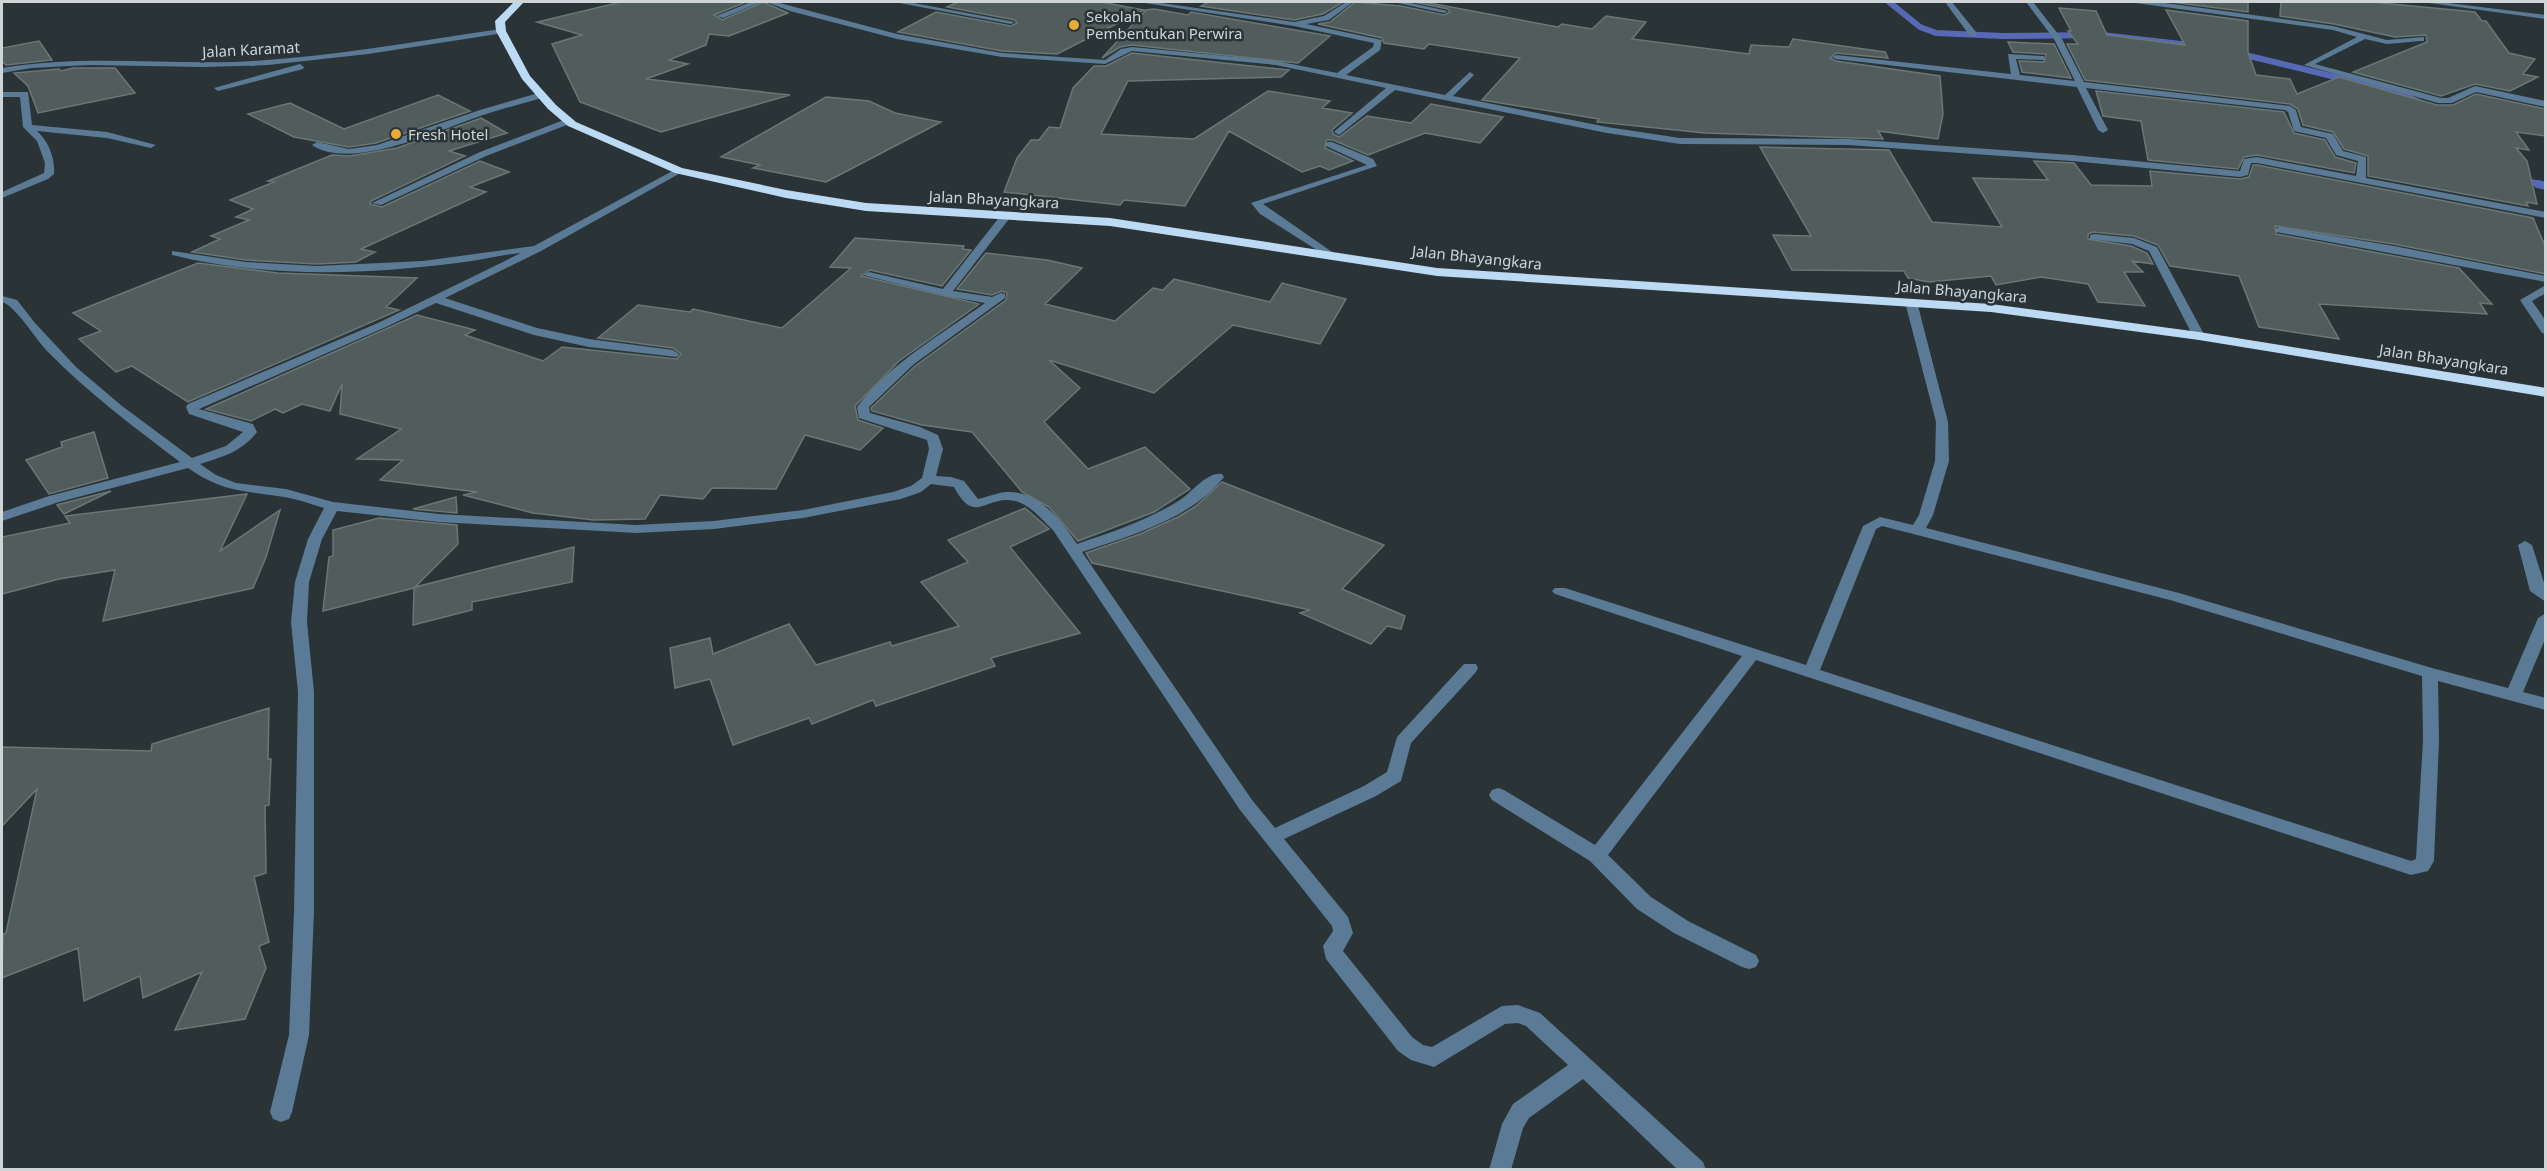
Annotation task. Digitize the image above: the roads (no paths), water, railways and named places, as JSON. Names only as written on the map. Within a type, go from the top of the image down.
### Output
[{"type":"highway","points":[[501,31],[500,21],[519,2]]},
{"type":"highway","name":"Jalan Bhayangkara","points":[[501,31],[526,77],[569,121],[679,171],[786,194],[866,207],[1110,222],[1437,272],[1990,308],[2199,336],[2546,393]]},
{"type":"street","points":[[720,16],[757,2]]},
{"type":"street","points":[[770,2],[798,12],[871,31],[1016,56],[1105,62],[1113,60],[1124,50],[1132,49],[1276,63],[1607,130],[1680,141],[1712,143],[1848,142],[2072,158],[2240,174],[2245,173],[2247,161],[2250,159],[2546,215]]},
{"type":"street","points":[[898,2],[1011,22]]},
{"type":"street","points":[[1142,2],[1294,24],[1379,42],[1377,48],[1339,76]]},
{"type":"street","points":[[1294,24],[1326,18],[1350,2]]},
{"type":"street","points":[[1397,2],[1444,11]]},
{"type":"street","points":[[1948,2],[1973,34]]},
{"type":"street","points":[[2030,2],[2058,39],[2103,130]]},
{"type":"street","points":[[2132,2],[2156,3],[2333,28],[2358,33],[2362,37],[2393,42],[2421,39]]},
{"type":"street","points":[[2426,2],[2546,17]]},
{"type":"street","name":"Jalan Karamat","points":[[2,71],[75,61],[191,65],[320,59],[501,31]]},
{"type":"street","points":[[2362,37],[2308,65],[2441,101],[2449,101],[2475,89],[2546,104]]},
{"type":"street","points":[[2016,77],[2011,56],[2041,58]]},
{"type":"street","points":[[1836,57],[2290,109],[2297,129],[2330,135],[2339,153],[2363,159],[2361,179]]},
{"type":"street","points":[[218,88],[280,73],[320,59]]},
{"type":"street","points":[[1447,98],[1470,75]]},
{"type":"street","points":[[1339,132],[1393,87]]},
{"type":"street","points":[[2,95],[25,94],[24,106],[28,127],[41,140],[50,163],[49,174],[2,195]]},
{"type":"street","points":[[317,145],[349,152],[379,148],[483,112],[542,95]]},
{"type":"street","points":[[377,202],[483,154],[569,121]]},
{"type":"street","points":[[28,127],[107,135],[151,146]]},
{"type":"street","points":[[1329,144],[1370,161],[1372,166],[1256,202],[1264,212],[1331,256]]},
{"type":"street","points":[[2,517],[54,499],[232,449],[244,442],[250,432],[248,427],[194,411],[192,407],[382,325],[537,249],[679,171]]},
{"type":"street","points":[[946,293],[1005,217]]},
{"type":"street","points":[[2280,230],[2394,249],[2546,279]]},
{"type":"street","points":[[2094,237],[2142,243],[2153,249],[2199,336]]},
{"type":"street","points":[[176,253],[216,263],[266,269],[304,270],[459,260],[496,251],[537,249]]},
{"type":"street","points":[[2,299],[13,302],[28,326],[89,384],[211,478],[234,487],[286,493],[332,506],[439,518],[636,529],[714,525],[864,503],[916,489],[928,480],[936,449],[933,438],[864,415],[863,407],[881,387],[997,299],[946,293],[869,275]]},
{"type":"street","points":[[2546,288],[2526,300],[2546,331]]},
{"type":"street","points":[[435,299],[534,331],[589,343],[673,354]]},
{"type":"street","points":[[1911,302],[1942,422],[1942,461],[1926,515],[1918,530]]},
{"type":"street","points":[[1073,550],[1171,514],[1199,495],[1217,477]]},
{"type":"street","points":[[928,480],[951,481],[959,484],[965,499],[971,504],[979,504],[1003,496],[1018,497],[1038,508],[1058,527],[1195,730],[1272,837],[1341,923],[1343,933],[1333,946],[1337,959],[1405,1044],[1418,1053],[1434,1057],[1502,1015],[1518,1014],[1533,1019],[1585,1065],[1695,1170]]},
{"type":"street","points":[[281,1112],[299,1035],[304,911],[306,692],[299,622],[302,582],[315,539],[332,506]]},
{"type":"street","points":[[1811,672],[1870,526],[1886,522],[2174,596],[2430,673],[2546,704]]},
{"type":"street","points":[[2525,545],[2538,591],[2546,597]]},
{"type":"street","points":[[1560,591],[2411,868],[2421,866],[2425,861],[2431,740],[2430,673]]},
{"type":"street","points":[[2513,695],[2546,618]]},
{"type":"street","points":[[1598,856],[1753,653]]},
{"type":"street","points":[[1272,837],[1370,791],[1395,776],[1403,741],[1470,668]]},
{"type":"street","points":[[1498,795],[1598,856],[1644,903],[1681,927],[1749,961]]},
{"type":"street","points":[[1500,1170],[1513,1124],[1521,1111],[1585,1065]]},
{"type":"waterway","points":[[1889,2],[1920,27],[1936,33],[2003,36],[2102,35],[2198,46]]},
{"type":"waterway","points":[[2237,53],[2397,92],[2419,102]]},
{"type":"waterway","points":[[2518,179],[2544,185]]},
{"type":"waterway","points":[[2538,184],[2546,186]]},
{"type":"place","name":"Sekolah Pembentukan Perwira","points":[[1074,25]]},
{"type":"place","name":"Fresh Hotel","points":[[396,134]]}]
